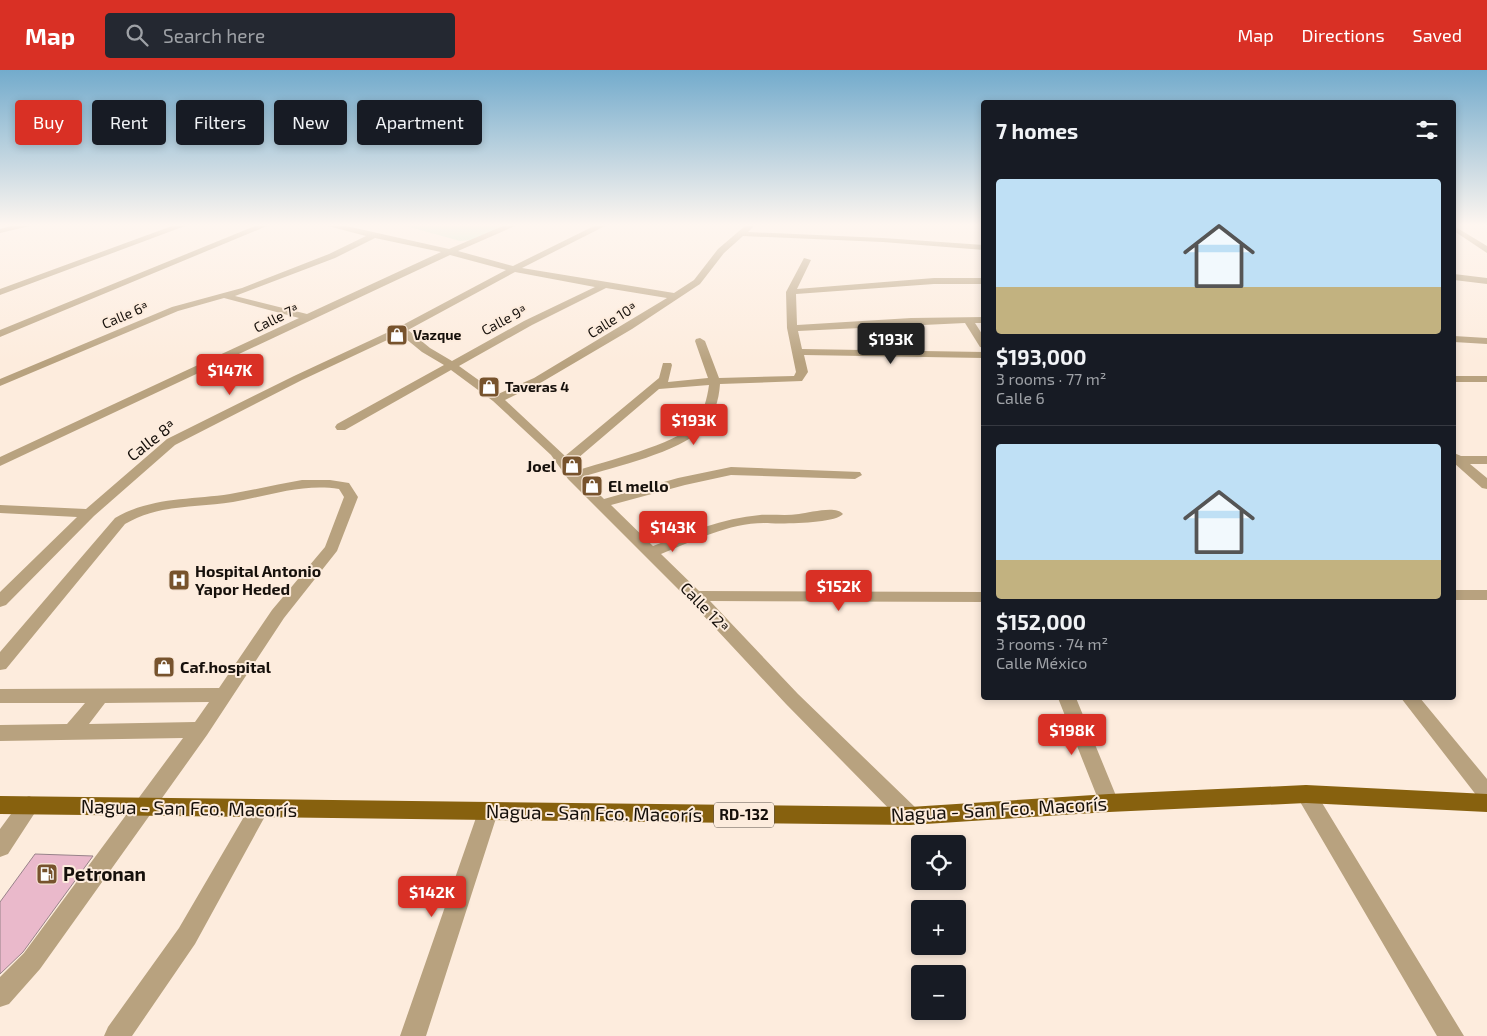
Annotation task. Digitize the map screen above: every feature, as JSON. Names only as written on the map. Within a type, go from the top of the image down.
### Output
[{"type":"main road","name":"Nagua - San Fco. Macorís","points":[[0,805],[910,816],[1109,803],[1306,794],[1487,803]]},
{"type":"street","points":[[0,292],[57,271]]},
{"type":"street","points":[[0,334],[153,271]]},
{"type":"street","name":"Calle 6ª","points":[[0,383],[175,308],[245,290],[293,271]]},
{"type":"street","name":"Calle 7ª","points":[[0,462],[409,271]]},
{"type":"street","name":"Calle 8ª","points":[[0,601],[89,513],[171,442],[281,386],[401,330],[510,271]]},
{"type":"street","points":[[525,271],[604,286],[674,296]]},
{"type":"street","name":"Calle 10ª","points":[[497,399],[538,380],[628,328],[697,282],[707,271]]},
{"type":"street","points":[[657,386],[715,381],[798,380],[802,372],[799,352],[792,328],[791,292],[801,271]]},
{"type":"street","points":[[1458,278],[1487,281]]},
{"type":"street","points":[[791,292],[934,281],[981,281]]},
{"type":"street","name":"Calle 9ª","points":[[341,427],[528,323],[604,286]]},
{"type":"street","points":[[224,295],[307,317]]},
{"type":"street","points":[[968,320],[981,341]]},
{"type":"street","points":[[792,328],[981,320]]},
{"type":"street","name":"Calle 12ª","points":[[401,330],[426,350],[451,365],[497,399],[556,452],[568,470],[601,504],[695,596],[792,699],[910,816]]},
{"type":"street","points":[[1456,339],[1487,341]]},
{"type":"street","points":[[568,470],[672,443],[698,426],[708,413],[713,402],[715,381],[700,340]]},
{"type":"street","points":[[799,352],[981,355]]},
{"type":"street","points":[[568,470],[664,379],[667,365]]},
{"type":"street","points":[[1459,379],[1487,379]]},
{"type":"street","points":[[1456,458],[1487,460]]},
{"type":"street","points":[[1456,458],[1487,485]]},
{"type":"street","points":[[601,504],[683,481],[731,471],[855,475]]},
{"type":"street","points":[[0,664],[120,520],[133,512],[154,506],[231,498],[294,485],[329,482],[344,486],[351,497],[332,548],[278,614],[200,730],[32,961],[0,995]]},
{"type":"street","points":[[0,509],[89,513]]},
{"type":"street","points":[[651,552],[705,531],[740,522],[761,519],[787,520],[836,514]]},
{"type":"street","points":[[695,596],[981,597]]},
{"type":"street","points":[[1456,596],[1487,596]]},
{"type":"street","points":[[72,732],[101,695]]},
{"type":"street","points":[[0,696],[223,695]]},
{"type":"street","points":[[1068,700],[1109,803]]},
{"type":"street","points":[[1412,700],[1487,794]]},
{"type":"street","points":[[0,733],[200,730]]},
{"type":"street","points":[[1306,794],[1451,1036]]},
{"type":"street","points":[[0,847],[29,805]]},
{"type":"street","points":[[116,1036],[187,936],[258,809]]},
{"type":"street","points":[[413,1036],[488,812]]},
{"type":"building","points":[[35,854],[93,856],[23,952],[0,974],[0,902]]},
{"type":"place","name":"Vazque","points":[[397,335]]},
{"type":"place","name":"Taveras 4","points":[[489,387]]},
{"type":"place","name":"Joel","points":[[572,466]]},
{"type":"place","name":"El mello","points":[[592,486]]},
{"type":"place","name":"Hospital Antonio Yapor Heded","points":[[179,580]]},
{"type":"place","name":"Caf.hospital","points":[[164,667]]},
{"type":"place","name":"Petronan","points":[[47,874]]}]
